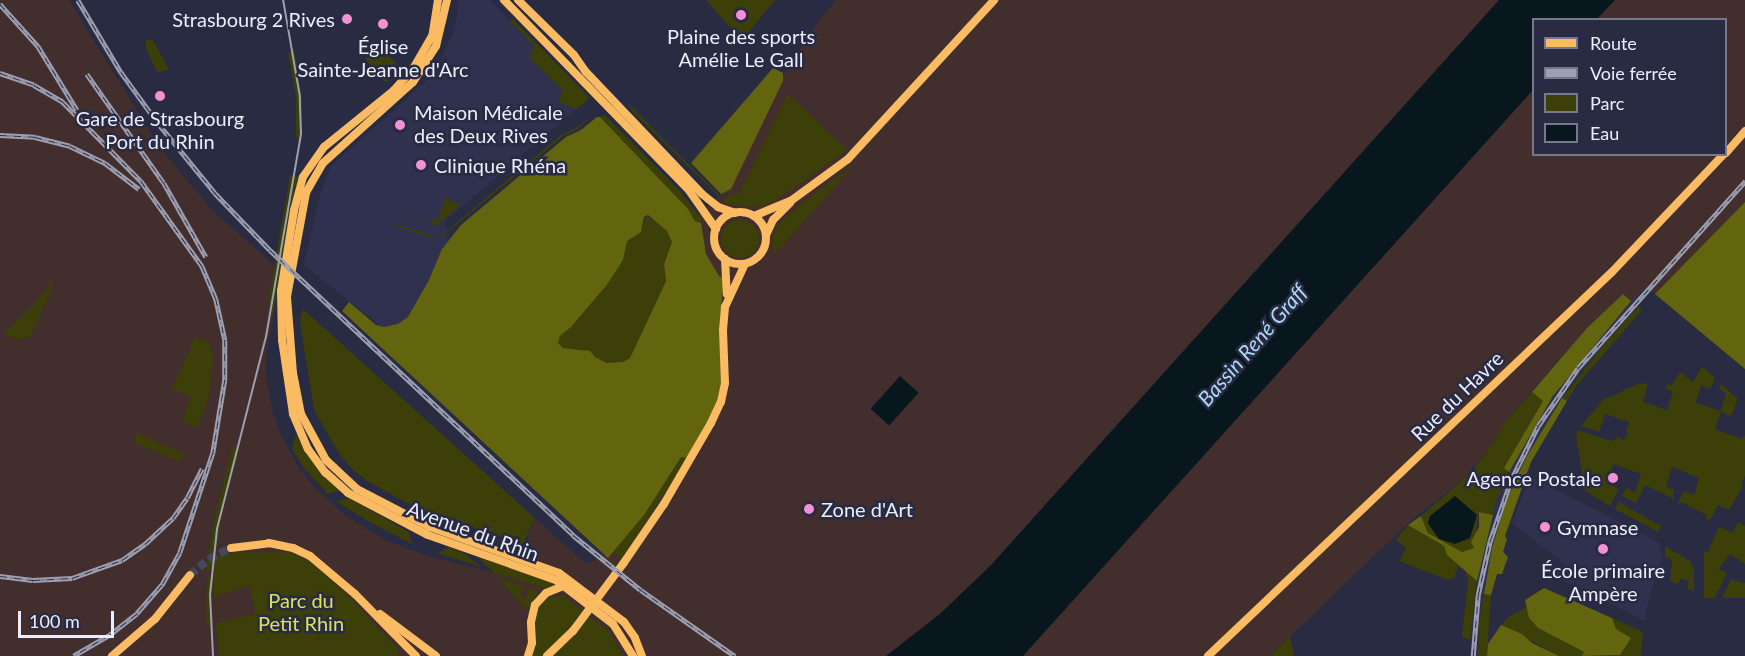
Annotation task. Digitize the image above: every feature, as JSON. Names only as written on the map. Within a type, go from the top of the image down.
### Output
[{"type":"main road","name":"Avenue du Rhin","points":[[438,0],[432,36],[407,75],[315,156],[305,173],[298,193],[280,305],[290,402],[308,449],[325,472],[348,493],[382,513],[428,535],[533,571],[582,593],[629,629],[642,656]]},
{"type":"main road","name":"Avenue du Rhin","points":[[449,0],[429,59],[409,86],[319,168],[304,200],[287,297],[296,393],[307,430],[317,448],[334,470],[368,497],[430,527],[548,568],[575,583],[582,593]]},
{"type":"main road","points":[[504,0],[688,189],[716,229]]},
{"type":"main road","points":[[518,0],[574,55],[586,72],[702,194],[718,207],[753,216],[792,200],[830,174],[862,145],[994,0]]},
{"type":"main road","name":"Rue du Havre","points":[[1727,152],[1745,131]]},
{"type":"main road","name":"Rue du Havre","points":[[1208,656],[1612,272],[1723,156]]},
{"type":"main road","points":[[727,297],[745,264],[761,253],[773,220],[792,200]]},
{"type":"main road","points":[[735,213],[723,218],[716,229],[715,245],[725,259],[745,264]]},
{"type":"main road","points":[[753,216],[762,224],[766,235]]},
{"type":"main road","points":[[547,656],[573,631],[664,504],[721,402],[725,383],[723,330],[727,297],[725,259]]},
{"type":"main road","points":[[231,548],[260,543],[279,544],[300,550],[321,562],[416,656]]},
{"type":"main road","points":[[112,656],[156,619],[190,575]]},
{"type":"main road","points":[[528,656],[532,643],[531,622],[535,605],[546,593],[575,583]]},
{"type":"main road","points":[[369,608],[436,656]]},
{"type":"main road","name":"Avenue du Rhin","points":[[604,610],[633,656]]},
{"type":"shaded area","points":[[0,0],[69,0],[158,145],[213,211],[282,272],[267,349],[266,376],[273,413],[282,438],[301,471],[314,487],[346,516],[385,540],[430,557],[513,577],[535,518],[586,564],[608,553],[696,218],[727,188],[788,68],[812,30],[836,0],[1745,0],[1745,202],[1655,294],[1647,286],[1632,301],[1623,294],[1587,328],[1506,421],[1482,459],[1464,479],[1408,523],[1270,656],[0,656]]},
{"type":"shaded area","name":"Clinique Rhéna","points":[[459,0],[490,0],[584,97],[582,104],[445,221],[449,245],[412,326],[385,330],[304,265],[320,196],[331,166],[435,73],[455,28]]},
{"type":"shaded area","points":[[773,68],[783,73],[783,81],[731,189],[721,194],[691,163]]},
{"type":"shaded area","points":[[600,117],[688,209],[695,221],[701,223],[706,254],[719,276],[724,278],[719,331],[722,378],[718,401],[688,458],[681,457],[644,515],[608,558],[342,311],[349,302],[376,325],[384,327],[398,324],[408,317],[429,280],[442,249],[461,225],[566,137]],"holes":[[[648,215],[667,231],[672,242],[664,264],[666,281],[630,358],[623,362],[607,363],[595,357],[590,351],[563,348],[558,343],[560,336],[571,327],[606,286],[623,260],[627,241],[641,232],[644,217]]]},
{"type":"shaded area","points":[[1745,202],[1745,369],[1655,294]]},
{"type":"shaded area","points":[[1647,286],[1651,290],[1637,304],[1639,306],[1571,384],[1527,456],[1492,548],[1479,623],[1478,656],[1470,656],[1473,601],[1482,556],[1495,503],[1509,472],[1533,427],[1572,370],[1631,301]]},
{"type":"shaded area","points":[[1623,294],[1631,301],[1553,396],[1509,472],[1504,468],[1543,401],[1532,392],[1587,328]]},
{"type":"shaded area","points":[[1562,398],[1567,401],[1531,462],[1505,536],[1507,539],[1503,552],[1508,557],[1502,574],[1497,574],[1491,595],[1484,594],[1492,548],[1507,499],[1527,456]]},
{"type":"shaded area","name":"École primaire Ampère","points":[[1530,476],[1658,542],[1663,556],[1648,602],[1645,621],[1550,574],[1566,565],[1512,523]]},
{"type":"shaded area","points":[[1479,512],[1493,515],[1477,581],[1447,555],[1444,546],[1408,525],[1421,516],[1428,533],[1462,552],[1474,548],[1471,542],[1479,527]]},
{"type":"shaded area","points":[[1544,588],[1612,618],[1616,629],[1631,638],[1620,655],[1582,656],[1584,652],[1538,628],[1529,618],[1525,600]]},
{"type":"shaded area","points":[[1501,625],[1522,634],[1532,643],[1559,656],[1487,656],[1488,644]]},
{"type":"green space","name":"Plaine des sports Amélie Le Gall","points":[[706,0],[775,0],[748,33],[734,32]]},
{"type":"green space","points":[[512,18],[588,96],[588,100],[577,109],[558,102],[563,90],[529,58],[534,46],[510,21]]},
{"type":"green space","points":[[152,39],[169,70],[157,72],[146,49],[146,40]]},
{"type":"green space","points":[[380,46],[401,69],[386,82],[365,59]]},
{"type":"green space","points":[[294,49],[302,100],[301,145],[296,137],[296,96],[288,53]]},
{"type":"green space","points":[[788,94],[847,150],[775,201],[758,207],[725,204],[723,199],[739,193]]},
{"type":"green space","points":[[626,101],[718,194],[720,198],[633,112]]},
{"type":"green space","points":[[595,112],[578,129],[563,136],[444,235],[429,237],[396,226],[396,224],[433,236],[443,234],[562,134],[576,128]]},
{"type":"green space","points":[[605,115],[680,191],[701,218],[701,223],[695,221],[688,209],[600,117]]},
{"type":"green space","points":[[853,166],[774,255],[772,239],[778,225],[807,199]]},
{"type":"green space","points":[[290,175],[299,177],[273,313],[268,303]]},
{"type":"green space","points":[[446,197],[460,206],[437,225],[432,225],[400,214],[430,224],[431,220],[437,221]]},
{"type":"green space","points":[[646,215],[667,230],[672,242],[664,263],[666,281],[630,358],[623,362],[607,363],[583,350],[563,348],[558,343],[560,336],[571,327],[606,286],[627,240],[641,232]]},
{"type":"green space","points":[[740,220],[754,225],[759,239],[754,253],[740,258],[726,253],[721,239],[726,225]]},
{"type":"green space","points":[[56,277],[31,336],[20,340],[3,334],[32,307]]},
{"type":"green space","points":[[1639,306],[1642,310],[1577,385],[1567,401],[1562,398],[1603,346]]},
{"type":"green space","points":[[303,309],[535,518],[523,544],[414,507],[367,481],[352,469],[340,455],[314,410],[300,319]]},
{"type":"green space","points":[[195,337],[210,343],[213,358],[209,397],[197,428],[182,420],[191,397],[172,389]]},
{"type":"green space","points":[[1702,366],[1715,378],[1710,389],[1701,385],[1696,403],[1721,411],[1726,393],[1719,389],[1721,384],[1738,399],[1731,416],[1721,412],[1715,429],[1742,439],[1745,435],[1745,476],[1741,485],[1743,486],[1729,510],[1718,505],[1710,521],[1705,518],[1706,515],[1682,502],[1677,505],[1684,491],[1694,495],[1699,478],[1672,467],[1666,486],[1674,490],[1672,503],[1672,498],[1645,485],[1636,503],[1622,496],[1626,488],[1635,492],[1641,474],[1613,464],[1608,482],[1619,489],[1610,506],[1585,491],[1576,436],[1578,430],[1611,441],[1618,437],[1624,440],[1628,433],[1626,431],[1629,422],[1605,414],[1599,432],[1581,426],[1603,400],[1640,383],[1648,384],[1643,402],[1667,410],[1673,392],[1665,388],[1667,384],[1671,386],[1680,372],[1693,382]]},
{"type":"green space","points":[[1532,392],[1543,401],[1505,468],[1509,472],[1495,503],[1493,515],[1479,512],[1474,548],[1462,552],[1436,539],[1428,533],[1421,516],[1464,479],[1482,459],[1506,421]]},
{"type":"green space","points":[[137,433],[184,454],[180,462],[133,441]]},
{"type":"green space","points":[[296,434],[304,449],[339,491],[328,494],[304,468],[292,449]]},
{"type":"green space","name":"Parc du Petit Rhin","points":[[232,447],[239,450],[224,505],[215,557],[233,553],[290,552],[312,563],[335,582],[397,648],[398,656],[219,656],[216,623],[255,614],[250,586],[214,597],[214,567],[206,572],[214,520]]},
{"type":"green space","points":[[681,456],[688,458],[618,565],[616,564],[621,558],[613,552],[644,515]]},
{"type":"green space","points":[[349,498],[409,532],[412,544],[336,501]]},
{"type":"green space","points":[[1619,502],[1659,525],[1663,522],[1658,532],[1615,509]]},
{"type":"green space","points":[[1738,522],[1745,526],[1745,564],[1730,554],[1719,569],[1727,573],[1715,598],[1704,598],[1704,551],[1708,552],[1719,526],[1732,533]]},
{"type":"green space","points":[[1408,525],[1444,546],[1477,581],[1470,640],[1462,637],[1468,581],[1465,570],[1458,567],[1454,578],[1448,580],[1399,561],[1406,548],[1396,540]]},
{"type":"green space","points":[[1665,546],[1690,561],[1694,569],[1694,591],[1687,589],[1689,581],[1681,578],[1678,584],[1670,581],[1672,560],[1665,557]]},
{"type":"green space","points":[[449,547],[465,554],[481,567],[438,553]]},
{"type":"green space","points":[[477,557],[557,585],[547,589],[494,573]]},
{"type":"green space","points":[[213,574],[212,624],[206,626],[207,579]]},
{"type":"green space","points":[[498,578],[525,587],[520,593],[523,599],[527,597],[528,588],[538,592],[527,611]]},
{"type":"green space","points":[[1731,579],[1745,583],[1745,598],[1722,598]]},
{"type":"green space","points":[[1484,594],[1491,595],[1487,656],[1478,656],[1479,623]]},
{"type":"green space","points":[[547,595],[551,598],[563,595],[584,612],[548,652],[543,656],[532,656],[535,612]]},
{"type":"green space","points":[[1527,607],[1529,618],[1538,628],[1584,652],[1582,656],[1559,656],[1501,625],[1510,616]]},
{"type":"green space","points":[[589,616],[609,631],[623,656],[553,656]]},
{"type":"green space","points":[[1612,618],[1643,632],[1641,656],[1615,656],[1616,629]]},
{"type":"green space","points":[[1290,637],[1294,656],[1270,656]]},
{"type":"water","name":"Bassin René Graff","points":[[1499,0],[1615,0],[1598,18],[1532,18],[1532,91],[1023,656],[886,656],[941,613],[991,565]]},
{"type":"water","points":[[900,376],[919,393],[889,425],[871,409]]},
{"type":"water","points":[[1455,496],[1477,515],[1470,538],[1455,544],[1439,539],[1428,523],[1430,516]]},
{"type":"tunnel","points":[[190,575],[209,559],[231,548]]},
{"type":"tram line","points":[[213,656],[210,595],[217,529],[266,337],[301,134],[300,97],[283,0]]},
{"type":"railway","points":[[78,0],[121,72],[158,123],[215,193],[270,250],[573,535],[641,590],[735,656]]},
{"type":"railway","points":[[0,4],[38,46],[77,110]]},
{"type":"railway","points":[[0,73],[34,85],[63,102],[141,181],[202,266],[216,299],[225,340],[225,380],[213,453],[180,553],[162,585],[137,614],[110,635],[74,656]]},
{"type":"railway","points":[[87,74],[164,183],[206,257]]},
{"type":"railway","points":[[0,135],[35,137],[70,146],[105,163],[139,189]]},
{"type":"railway","points":[[1473,656],[1478,595],[1490,541],[1511,480],[1538,426],[1578,368],[1745,181]]},
{"type":"railway","points":[[0,576],[33,580],[72,578],[122,560],[145,544],[173,518],[187,498],[202,469]]},
{"type":"place","name":"Plaine des sports Amélie Le Gall","points":[[741,15]]},
{"type":"place","name":"Strasbourg 2 Rives","points":[[347,19]]},
{"type":"place","name":"Église Sainte-Jeanne d'Arc","points":[[383,24]]},
{"type":"place","name":"Gare de Strasbourg Port du Rhin","points":[[160,96]]},
{"type":"place","name":"Maison Médicale des Deux Rives","points":[[400,125]]},
{"type":"place","name":"Clinique Rhéna","points":[[421,165]]},
{"type":"place","name":"Agence Postale","points":[[1613,478]]},
{"type":"place","name":"Zone d'Art","points":[[809,509]]},
{"type":"place","name":"Gymnase","points":[[1545,527]]},
{"type":"place","name":"École primaire Ampère","points":[[1603,549]]}]
